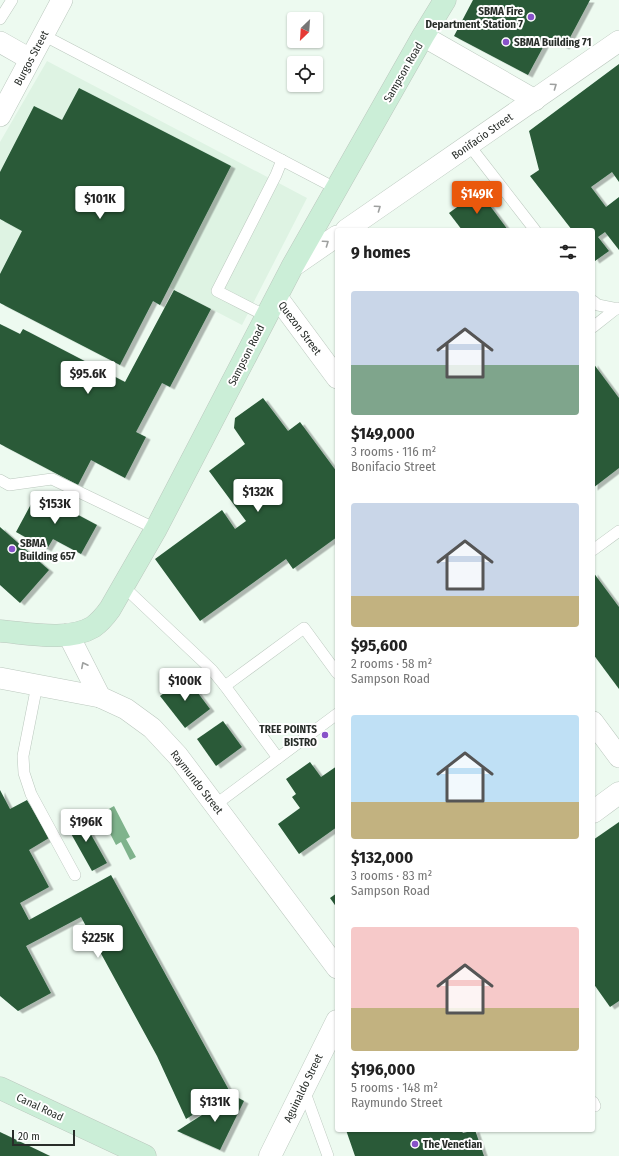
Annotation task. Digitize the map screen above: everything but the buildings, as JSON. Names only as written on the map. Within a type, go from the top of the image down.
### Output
[{"type":"main road","name":"Sampson Road","points":[[0,631],[54,635],[68,634],[82,632],[93,627],[104,618],[124,587],[156,529],[292,267],[445,0]]},
{"type":"main road","name":"Canal Road","points":[[0,1088],[145,1156]]},
{"type":"street","name":"Burgos Street","points":[[0,116],[62,0]]},
{"type":"street","points":[[423,36],[535,100]]},
{"type":"street","name":"Bonifacio Street","points":[[349,228],[619,41]]},
{"type":"street","points":[[0,42],[30,59]]},
{"type":"street","points":[[292,267],[335,237]]},
{"type":"street","name":"Quezon Street","points":[[276,297],[335,375]]},
{"type":"street","points":[[68,634],[100,696]]},
{"type":"street","name":"Raymundo Street","points":[[0,678],[100,696],[126,710],[152,728],[178,756],[335,965]]},
{"type":"street","points":[[595,725],[619,757]]},
{"type":"street","points":[[595,811],[619,793]]},
{"type":"street","name":"Aguinaldo Street","points":[[270,1156],[335,1025]]},
{"type":"lane","points":[[0,19],[12,0]]},
{"type":"lane","points":[[43,35],[337,189]]},
{"type":"lane","points":[[469,145],[533,228]]},
{"type":"lane","points":[[266,316],[217,291],[276,175],[282,160]]},
{"type":"lane","points":[[595,303],[598,305],[618,308]]},
{"type":"lane","points":[[595,325],[618,308]]},
{"type":"lane","points":[[0,480],[9,485],[52,479],[156,529]]},
{"type":"lane","points":[[595,549],[619,531]]},
{"type":"lane","points":[[124,587],[212,670],[278,758]]},
{"type":"lane","points":[[225,686],[304,628],[335,670]]},
{"type":"lane","points":[[37,685],[23,756],[24,773],[31,794],[75,875]]},
{"type":"lane","points":[[215,805],[335,715]]},
{"type":"lane","points":[[303,1088],[328,1156]]},
{"type":"shaded area","points":[[47,61],[307,198],[242,325],[169,287],[160,305],[153,301],[120,365],[0,303],[0,142]]},
{"type":"shaded area","points":[[114,806],[130,837],[126,839],[136,857],[130,860],[121,842],[116,845],[100,814]]},
{"type":"place","name":"SBMA Fire Department Station 7","points":[[531,17]]},
{"type":"place","name":"SBMA Building 71","points":[[506,42]]},
{"type":"place","name":"SBMA Building 657","points":[[12,549]]},
{"type":"place","name":"TREE POINTS BISTRO","points":[[325,735]]},
{"type":"place","name":"The Venetian","points":[[415,1144]]}]
